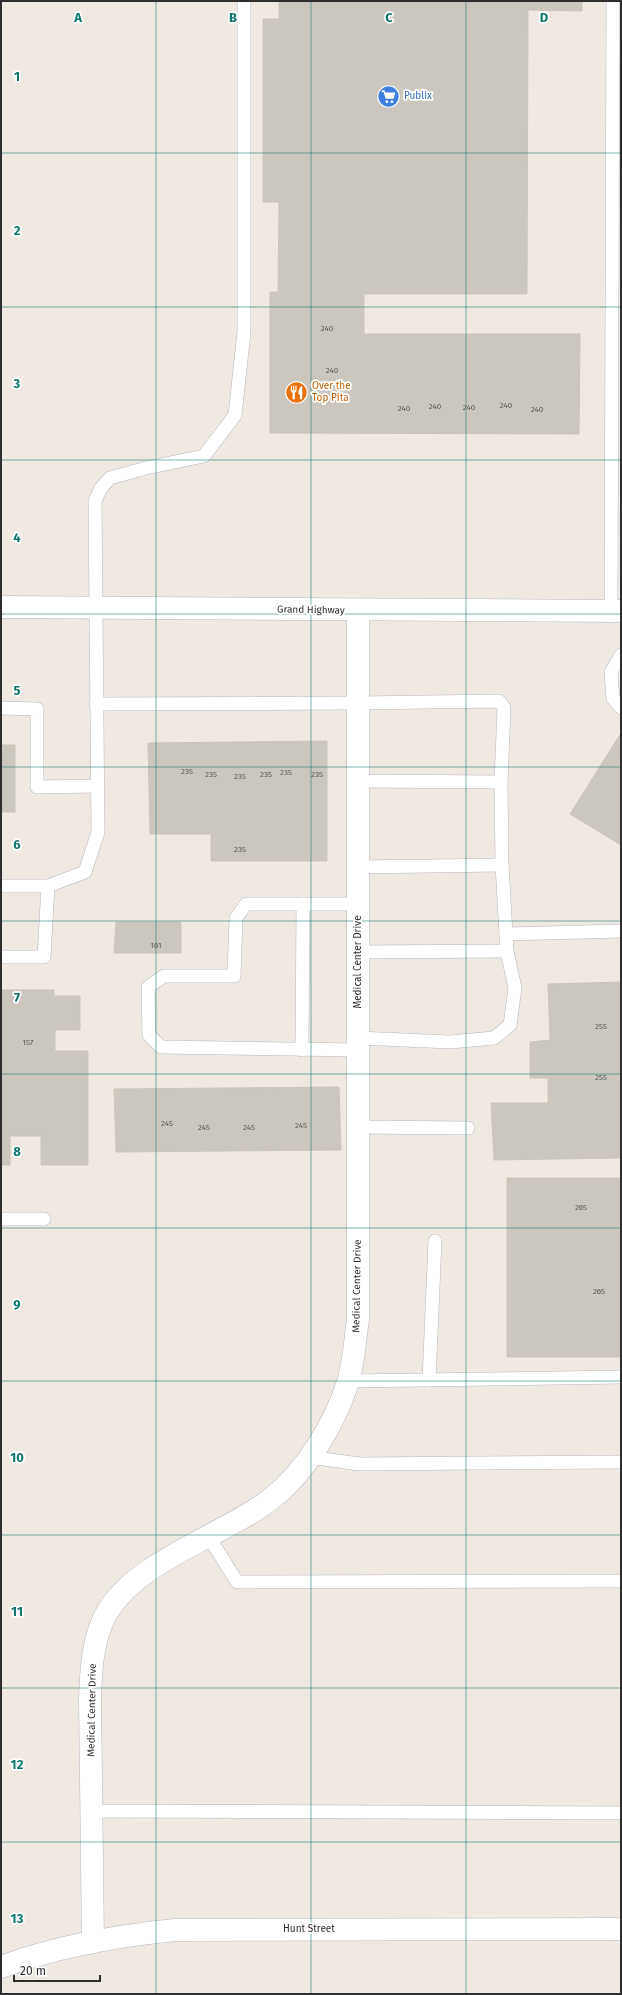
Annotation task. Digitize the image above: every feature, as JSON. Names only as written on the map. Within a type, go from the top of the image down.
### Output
[{"type":"street","name":"Grand Highway","points":[[1,607],[358,611],[616,611]]},
{"type":"street","name":"Medical Center Drive","points":[[94,1942],[91,1811],[91,1664],[97,1638],[105,1616],[120,1596],[139,1578],[165,1561],[251,1514],[272,1498],[309,1457],[326,1433],[348,1381],[354,1351],[358,1319],[358,611]]},
{"type":"street","name":"Hunt Street","points":[[1,1968],[54,1950],[144,1933],[209,1929],[621,1929]]},
{"type":"lane","points":[[1,886],[48,886],[85,872],[98,832],[95,501],[101,488],[110,478],[146,468],[204,456],[235,415],[244,332],[244,1]]},
{"type":"lane","points":[[613,1],[616,611]]},
{"type":"lane","points":[[621,655],[611,672],[613,698],[621,708]]},
{"type":"lane","points":[[96,704],[358,704],[499,701],[504,708],[502,865],[507,951],[515,988],[514,1006],[510,1025],[494,1038],[450,1042],[358,1044],[302,1050],[161,1047],[149,1035],[148,987],[164,976],[234,976],[236,918],[246,904],[358,904]]},
{"type":"lane","points":[[1,708],[37,709],[37,787],[97,786]]},
{"type":"lane","points":[[358,781],[502,782]]},
{"type":"lane","points":[[358,867],[502,865]]},
{"type":"lane","points":[[1,957],[44,957],[48,886]]},
{"type":"lane","points":[[302,1050],[303,904]]},
{"type":"lane","points":[[506,934],[621,932]]},
{"type":"lane","points":[[358,952],[507,951]]},
{"type":"lane","points":[[358,1127],[468,1128]]},
{"type":"lane","points":[[1,1219],[44,1219]]},
{"type":"lane","points":[[429,1380],[434,1240]]},
{"type":"lane","points":[[348,1381],[621,1377]]},
{"type":"lane","points":[[309,1457],[359,1464],[621,1462]]},
{"type":"lane","points":[[208,1537],[237,1582],[621,1581]]},
{"type":"lane","points":[[91,1811],[621,1813]]},
{"type":"building","points":[[279,1],[582,1],[582,11],[528,10],[527,294],[364,294],[364,334],[580,334],[579,434],[270,433],[270,292],[278,292],[279,202],[263,202],[263,19],[279,19]]},
{"type":"building","points":[[621,733],[621,845],[570,814]]},
{"type":"building","points":[[327,741],[327,861],[211,861],[211,834],[150,834],[148,743]]},
{"type":"building","points":[[1,745],[15,745],[15,812],[1,812]]},
{"type":"building","points":[[116,922],[181,922],[181,953],[114,953]]},
{"type":"building","points":[[621,982],[621,1158],[494,1160],[491,1103],[548,1103],[548,1078],[530,1078],[530,1042],[550,1040],[548,984]]},
{"type":"building","points":[[1,990],[54,990],[54,996],[80,996],[80,1030],[55,1030],[55,1051],[88,1051],[88,1165],[41,1165],[41,1136],[10,1136],[10,1165],[1,1165]]},
{"type":"building","points":[[339,1087],[341,1150],[116,1152],[114,1089]]},
{"type":"building","points":[[507,1178],[621,1178],[621,1357],[507,1357]]},
{"type":"place","name":"Publix","points":[[388,96]]},
{"type":"place","name":"Over the Top Pita","points":[[297,392]]}]
